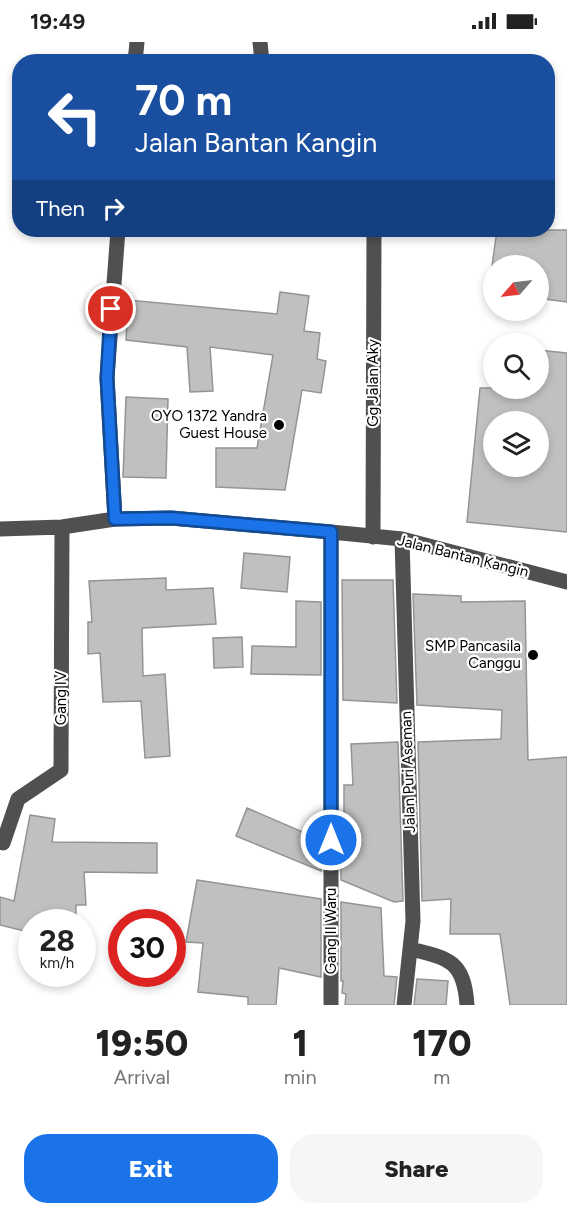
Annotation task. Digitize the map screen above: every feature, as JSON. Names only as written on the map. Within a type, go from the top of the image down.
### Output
[{"type":"street","points":[[115,519],[107,378],[117,237]]},
{"type":"street","name":"Gg Jalan Aky","points":[[373,537],[374,237]]},
{"type":"street","name":"Jalan Bantan Kangin","points":[[0,529],[62,527],[115,519],[171,518],[331,532],[402,540],[567,582]]},
{"type":"street","name":"Gang IV","points":[[3,843],[18,799],[61,770],[62,527]]},
{"type":"street","name":"Gang II Waru","points":[[331,532],[331,1005]]},
{"type":"street","name":"Jalan Puri Aseman","points":[[402,540],[413,921],[404,1005]]},
{"type":"street","points":[[410,949],[435,954],[453,962],[465,984],[467,1005]]},
{"type":"building","points":[[555,230],[567,230],[567,302],[549,300],[549,255],[494,255],[496,237],[555,237]]},
{"type":"building","points":[[280,292],[309,296],[304,331],[320,333],[317,359],[326,361],[321,393],[302,390],[285,490],[216,487],[216,448],[257,448],[273,355],[210,347],[213,391],[190,392],[187,347],[126,340],[128,300],[277,314]]},
{"type":"building","points":[[549,351],[567,353],[567,532],[467,522],[480,388],[483,388],[483,399],[549,399]]},
{"type":"building","points":[[126,397],[168,399],[166,478],[123,477]]},
{"type":"building","points":[[244,553],[290,557],[287,592],[241,588]]},
{"type":"building","points":[[166,578],[166,590],[213,588],[216,624],[142,628],[143,676],[165,674],[170,756],[145,758],[141,701],[103,702],[100,653],[88,654],[88,622],[92,622],[89,581]]},
{"type":"building","points":[[342,580],[393,580],[397,703],[343,700]]},
{"type":"building","points":[[413,594],[461,596],[461,602],[525,601],[528,760],[567,757],[567,1005],[510,1005],[500,934],[450,934],[451,899],[422,901],[418,742],[501,739],[502,710],[417,705]]},
{"type":"building","points":[[296,601],[321,602],[321,675],[251,674],[252,646],[296,647]]},
{"type":"building","points":[[242,637],[243,667],[214,668],[213,638]]},
{"type":"building","points":[[398,742],[403,901],[394,902],[341,880],[341,848],[344,849],[344,785],[353,785],[351,744]]},
{"type":"building","points":[[247,808],[321,840],[321,871],[236,836]]},
{"type":"building","points":[[30,815],[55,819],[52,842],[157,843],[157,873],[84,872],[86,905],[76,905],[76,909],[18,909],[18,929],[0,925],[0,897],[14,901]]},
{"type":"building","points":[[197,880],[321,899],[321,977],[279,968],[276,1005],[248,1005],[248,997],[198,992],[203,943],[186,942]]},
{"type":"building","points":[[341,902],[381,908],[384,976],[397,977],[394,1005],[345,1005],[346,994],[342,993],[343,981],[341,981]]},
{"type":"building","points":[[417,979],[448,981],[446,1005],[414,1005]]},
{"type":"place","name":"OYO 1372 Yandra Guest House","points":[[279,425]]},
{"type":"place","name":"SMP Pancasila Canggu","points":[[533,655]]},
{"type":"route","points":[[111,309],[107,378],[115,519],[171,518],[331,532],[331,840]]}]
